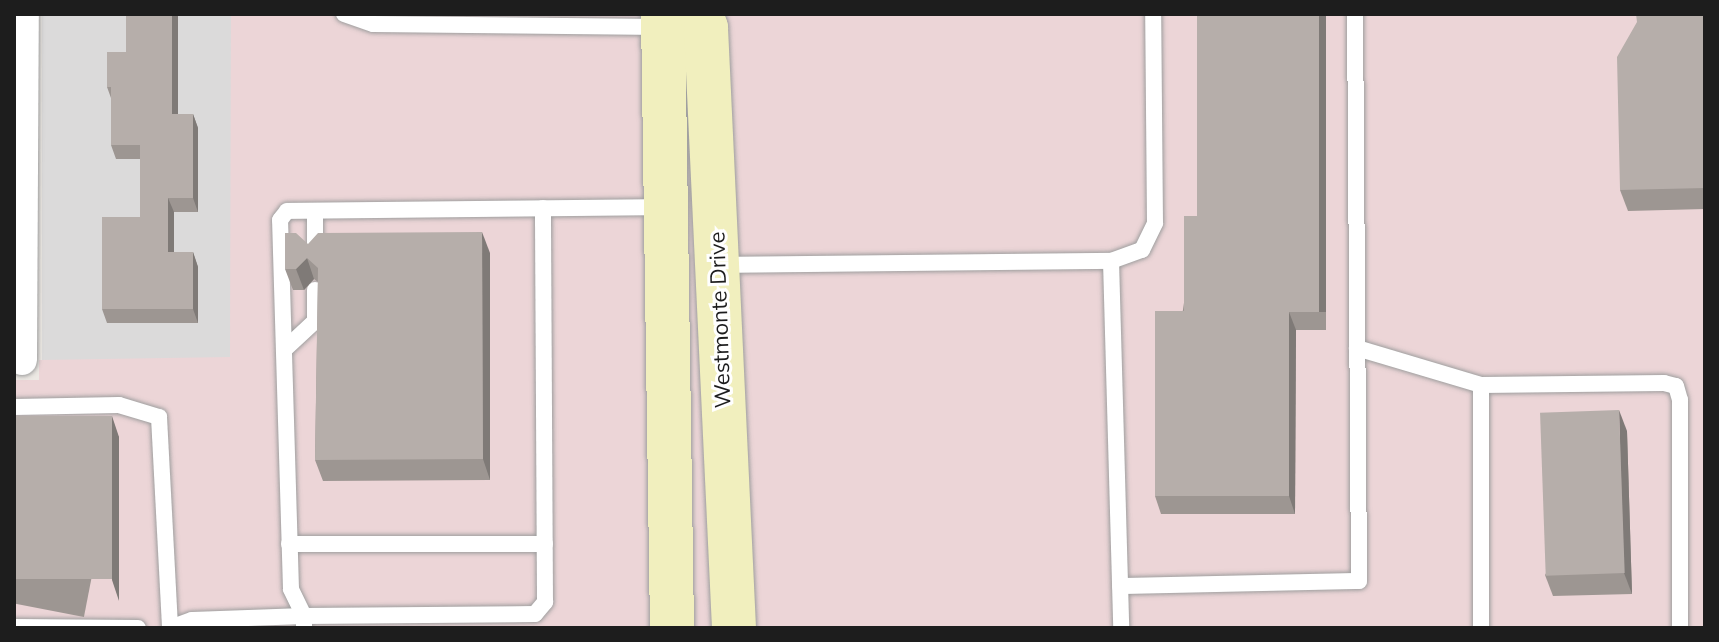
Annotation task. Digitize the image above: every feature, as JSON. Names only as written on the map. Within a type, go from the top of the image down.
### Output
[{"type":"street","points":[[22,360],[24,14]]},
{"type":"street","points":[[672,628],[664,207],[675,18]]},
{"type":"street","name":"Westmonte Drive","points":[[675,18],[706,28],[734,628]]},
{"type":"lane","points":[[344,14],[373,24],[675,18]]},
{"type":"lane","points":[[718,265],[1111,261],[1142,250],[1155,223],[1153,14]]},
{"type":"lane","points":[[1120,586],[1359,581],[1355,14]]},
{"type":"lane","points":[[304,622],[291,589],[289,544],[280,220],[287,211],[664,207]]},
{"type":"lane","points":[[14,407],[119,405],[159,417],[170,628],[192,620],[304,622],[535,614],[545,602],[543,208]]},
{"type":"lane","points":[[315,211],[315,254]]},
{"type":"lane","points":[[1111,261],[1121,628]]},
{"type":"lane","points":[[284,350],[315,321],[315,290]]},
{"type":"lane","points":[[1357,348],[1481,385],[1676,386],[1680,628]]},
{"type":"lane","points":[[1481,385],[1481,628]]},
{"type":"lane","points":[[289,544],[545,544]]},
{"type":"lane","points":[[14,627],[138,628]]},
{"type":"shaded area","points":[[42,14],[231,14],[231,360],[42,360]]},
{"type":"shaded area","points":[[231,14],[645,14],[681,628],[14,628],[14,380],[39,380],[39,360],[230,357]]},
{"type":"shaded area","points":[[680,14],[1705,14],[1705,628],[680,628]]},
{"type":"building","points":[[126,14],[172,14],[172,114],[193,114],[193,198],[168,198],[168,252],[193,252],[193,309],[102,309],[102,217],[140,217],[140,145],[111,145],[111,87],[107,87],[107,52],[126,52]]},
{"type":"building","points":[[1197,14],[1319,14],[1319,312],[1289,312],[1289,496],[1155,496],[1155,311],[1184,311],[1184,216],[1197,216]]},
{"type":"building","points":[[1636,14],[1705,14],[1705,188],[1620,190],[1617,57],[1637,22]]},
{"type":"building","points":[[482,232],[483,459],[315,460],[318,268],[307,258],[296,269],[285,269],[285,233],[296,233],[308,244],[318,233]]},
{"type":"building","points":[[1619,410],[1625,573],[1546,576],[1540,413]]},
{"type":"building","points":[[14,416],[112,416],[112,579],[14,579]]}]
